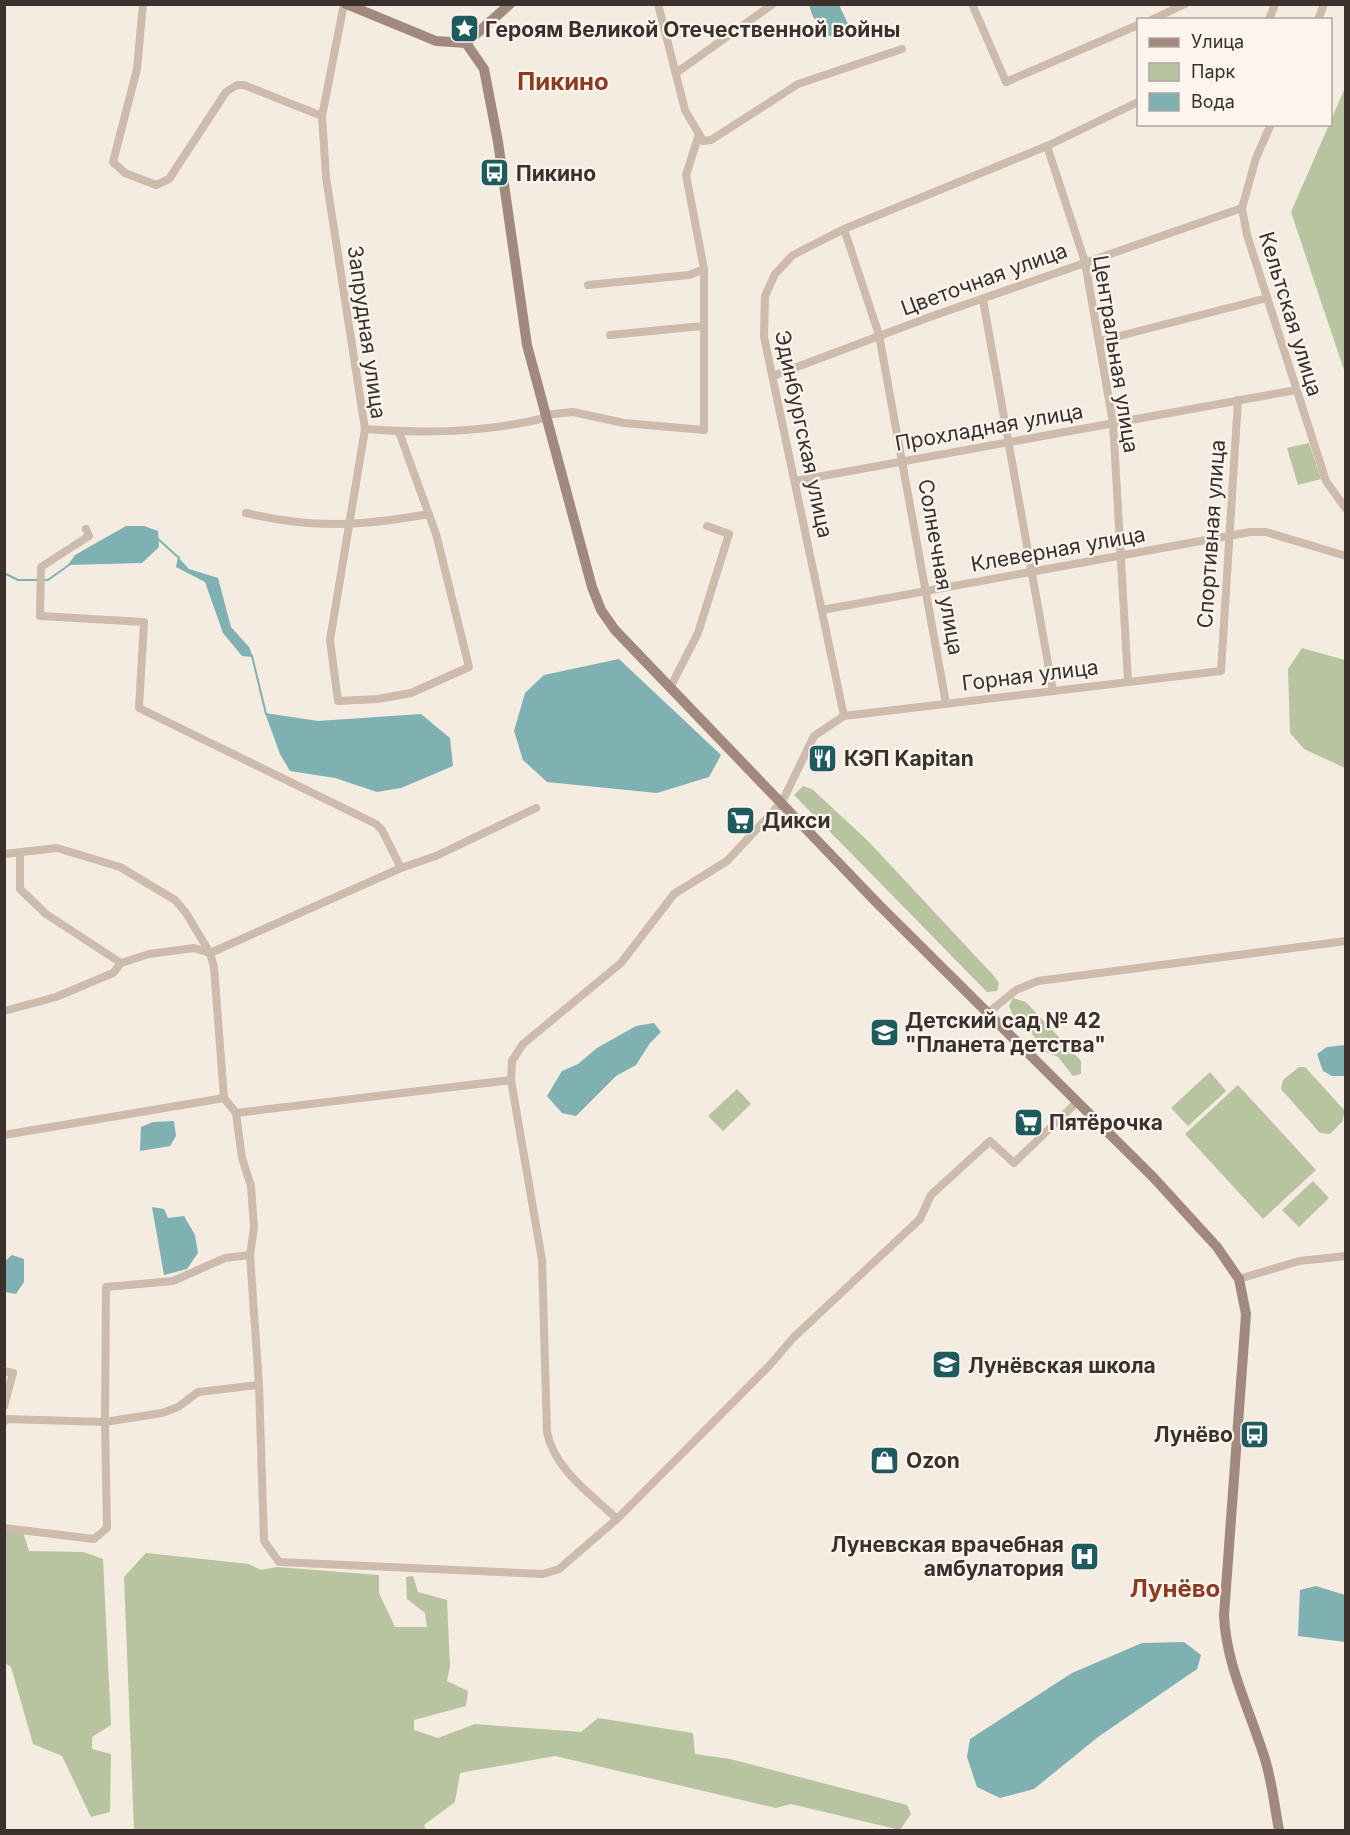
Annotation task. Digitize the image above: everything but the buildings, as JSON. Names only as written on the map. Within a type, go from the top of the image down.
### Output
[{"type":"street","points":[[143,4],[137,69],[113,162],[125,172],[156,185],[169,179],[226,92],[237,85],[244,85],[322,116]]},
{"type":"street","points":[[345,4],[436,41],[466,43],[510,4]]},
{"type":"street","name":"Запрудная улица","points":[[345,4],[322,116],[326,177],[365,429],[347,525],[330,640],[338,701],[378,699],[411,693],[469,667],[429,514]]},
{"type":"street","points":[[676,74],[773,4]]},
{"type":"street","points":[[972,4],[1006,82],[1137,25]]},
{"type":"street","points":[[1155,18],[1185,4]]},
{"type":"street","points":[[659,5],[685,110],[703,141],[711,140],[798,84],[902,49]]},
{"type":"street","points":[[466,43],[484,69],[498,142],[527,345],[592,587],[601,610],[615,630],[782,802],[988,1013],[1153,1177],[1218,1247],[1239,1279],[1246,1314],[1224,1615],[1225,1639],[1229,1660],[1266,1762],[1279,1830]]},
{"type":"street","name":"Эдинбургская улица","points":[[844,716],[764,337],[762,314],[765,296],[775,274],[793,255],[844,229],[1047,146],[1137,102]]},
{"type":"street","name":"Кельтская улица","points":[[1270,126],[1256,158],[1242,208],[1247,235],[1326,481],[1346,509]]},
{"type":"street","points":[[365,429],[399,432],[504,427],[545,416],[573,412],[624,423],[704,430],[702,326],[704,269],[686,175],[699,134]]},
{"type":"street","name":"Центральная улица","points":[[1047,146],[1085,262],[1113,423],[1128,681]]},
{"type":"street","name":"Цветочная улица","points":[[773,376],[879,335],[1242,208]]},
{"type":"street","name":"Солнечная улица","points":[[844,229],[879,335],[904,460],[946,703]]},
{"type":"street","points":[[588,285],[689,275],[704,269]]},
{"type":"street","points":[[1100,341],[1267,298]]},
{"type":"street","points":[[983,300],[1053,691]]},
{"type":"street","points":[[610,335],[702,326]]},
{"type":"street","name":"Прохладная улица","points":[[795,481],[1296,390]]},
{"type":"street","name":"Спортивная улица","points":[[1221,671],[1238,400]]},
{"type":"street","points":[[246,513],[302,524],[347,525],[429,514],[399,432]]},
{"type":"street","points":[[671,686],[698,633],[729,534],[707,526]]},
{"type":"street","points":[[86,529],[89,536],[41,567],[40,616],[144,622],[139,708],[376,824],[382,830],[401,868]]},
{"type":"street","name":"Клеверная улица","points":[[822,610],[1251,532],[1266,532],[1345,556]]},
{"type":"street","name":"Горная улица","points":[[844,716],[1221,671]]},
{"type":"street","points":[[617,1519],[561,1465],[550,1448],[547,1432],[542,1260],[511,1080],[512,1061],[523,1044],[621,963],[674,894],[727,861],[782,802],[814,736],[844,716]]},
{"type":"street","points":[[4,1011],[56,997],[113,973],[121,963],[149,954],[194,948],[210,953],[401,868],[436,856],[536,808]]},
{"type":"street","points":[[4,854],[57,848],[120,867],[175,900],[186,913],[210,953],[214,967],[224,1098],[236,1113],[242,1158],[250,1186],[254,1228],[250,1255],[259,1385],[264,1541],[279,1562],[543,1574],[559,1569],[617,1519],[769,1366],[793,1338],[920,1220],[931,1196],[990,1141],[1014,1164],[1077,1102]]},
{"type":"street","points":[[20,854],[20,889],[46,914],[121,963]]},
{"type":"street","points":[[988,1013],[1016,990],[1038,981],[1346,941]]},
{"type":"street","points":[[236,1113],[511,1080]]},
{"type":"street","points":[[4,1135],[224,1098]]},
{"type":"street","points":[[4,1528],[94,1539],[107,1528],[106,1287],[173,1281],[225,1258],[250,1255]]},
{"type":"street","points":[[1239,1279],[1299,1261],[1346,1256]]},
{"type":"street","points":[[4,1371],[13,1373],[4,1406]]},
{"type":"street","points":[[5,1419],[105,1422],[162,1413],[178,1407],[198,1392],[259,1385]]},
{"type":"green space","points":[[1345,88],[1345,373],[1291,212],[1328,126],[1332,126],[1332,118]]},
{"type":"green space","points":[[1309,443],[1321,479],[1298,485],[1287,448]]},
{"type":"green space","points":[[1302,648],[1345,660],[1345,768],[1304,749],[1290,733],[1288,669]]},
{"type":"green space","points":[[803,786],[812,789],[868,841],[994,976],[999,983],[997,991],[987,992],[794,795]]},
{"type":"green space","points":[[1013,998],[1026,1002],[1081,1061],[1081,1074],[1073,1076],[1058,1057],[1046,1052],[1023,1021],[1013,1015],[1009,1006]]},
{"type":"green space","points":[[1299,1067],[1305,1067],[1345,1111],[1342,1122],[1330,1134],[1320,1133],[1281,1089],[1283,1080]]},
{"type":"green space","points":[[1210,1072],[1226,1091],[1188,1126],[1171,1108]]},
{"type":"green space","points":[[1238,1085],[1316,1170],[1263,1219],[1185,1134]]},
{"type":"green space","points":[[737,1089],[751,1104],[723,1131],[708,1116]]},
{"type":"green space","points":[[1313,1181],[1329,1198],[1299,1227],[1282,1210]]},
{"type":"green space","points":[[5,1528],[22,1529],[29,1551],[83,1552],[103,1559],[111,1725],[92,1737],[92,1749],[111,1754],[110,1812],[91,1817],[62,1756],[33,1744],[11,1667],[5,1663]]},
{"type":"green space","points":[[146,1553],[249,1564],[261,1570],[277,1567],[379,1575],[379,1593],[395,1627],[427,1627],[425,1613],[407,1599],[406,1577],[413,1576],[418,1592],[447,1600],[450,1666],[447,1681],[468,1691],[466,1706],[414,1720],[414,1730],[438,1738],[475,1724],[581,1732],[598,1718],[693,1733],[695,1754],[730,1759],[907,1805],[911,1814],[900,1830],[791,1804],[776,1808],[555,1756],[460,1773],[455,1802],[424,1825],[426,1830],[134,1830],[124,1577]]},
{"type":"water","points":[[809,5],[839,5],[850,28],[845,36],[827,36],[813,17]]},
{"type":"water","points":[[126,526],[144,526],[158,531],[159,547],[142,563],[68,565],[75,555]]},
{"type":"water","points":[[178,557],[189,569],[218,578],[231,627],[249,647],[253,657],[242,656],[223,633],[205,582],[176,567]]},
{"type":"water","points":[[619,659],[721,755],[709,777],[657,793],[547,782],[523,760],[514,731],[525,693],[544,675]]},
{"type":"water","points":[[265,713],[318,721],[421,714],[450,738],[453,766],[401,788],[377,792],[335,778],[290,771],[280,754]]},
{"type":"water","points":[[654,1023],[661,1032],[650,1043],[636,1065],[616,1076],[576,1116],[562,1113],[547,1096],[562,1071],[578,1064],[597,1048],[636,1026]]},
{"type":"water","points":[[1345,1045],[1345,1076],[1332,1076],[1323,1071],[1317,1054],[1327,1047]]},
{"type":"water","points":[[174,1121],[176,1136],[170,1146],[140,1151],[141,1127],[153,1122]]},
{"type":"water","points":[[152,1207],[164,1209],[168,1218],[184,1216],[195,1235],[198,1253],[187,1269],[164,1275]]},
{"type":"water","points":[[12,1255],[24,1259],[24,1282],[16,1294],[5,1292],[5,1261]]},
{"type":"water","points":[[1316,1586],[1345,1595],[1345,1642],[1298,1636],[1300,1590]]},
{"type":"water","points":[[1184,1642],[1201,1655],[1197,1669],[1098,1737],[1034,1789],[1000,1798],[977,1787],[967,1757],[970,1739],[1072,1673],[1142,1643]]},
{"type":"waterway","points":[[157,538],[179,558]]},
{"type":"waterway","points":[[43,580],[48,580],[69,565]]},
{"type":"waterway","points":[[4,573],[18,580],[37,580]]},
{"type":"waterway","points":[[252,656],[266,714]]},
{"type":"place","name":"Героям Великой Отечественной войны","points":[[464,29]]},
{"type":"place","name":"Пикино","points":[[495,173]]},
{"type":"place","name":"КЭП Kapitan","points":[[823,758]]},
{"type":"place","name":"Дикси","points":[[741,820]]},
{"type":"place","name":"Детский сад № 42 \"Планета детства\"","points":[[884,1032]]},
{"type":"place","name":"Пятёрочка","points":[[1028,1122]]},
{"type":"place","name":"Лунёвская школа","points":[[947,1365]]},
{"type":"place","name":"Лунёво","points":[[1254,1434]]},
{"type":"place","name":"Ozon","points":[[885,1460]]},
{"type":"place","name":"Луневская врачебная амбулатория","points":[[1085,1556]]},
{"type":"district","name":"Пикино","points":[[563,81]]},
{"type":"district","name":"Лунёво","points":[[1175,1588]]}]
